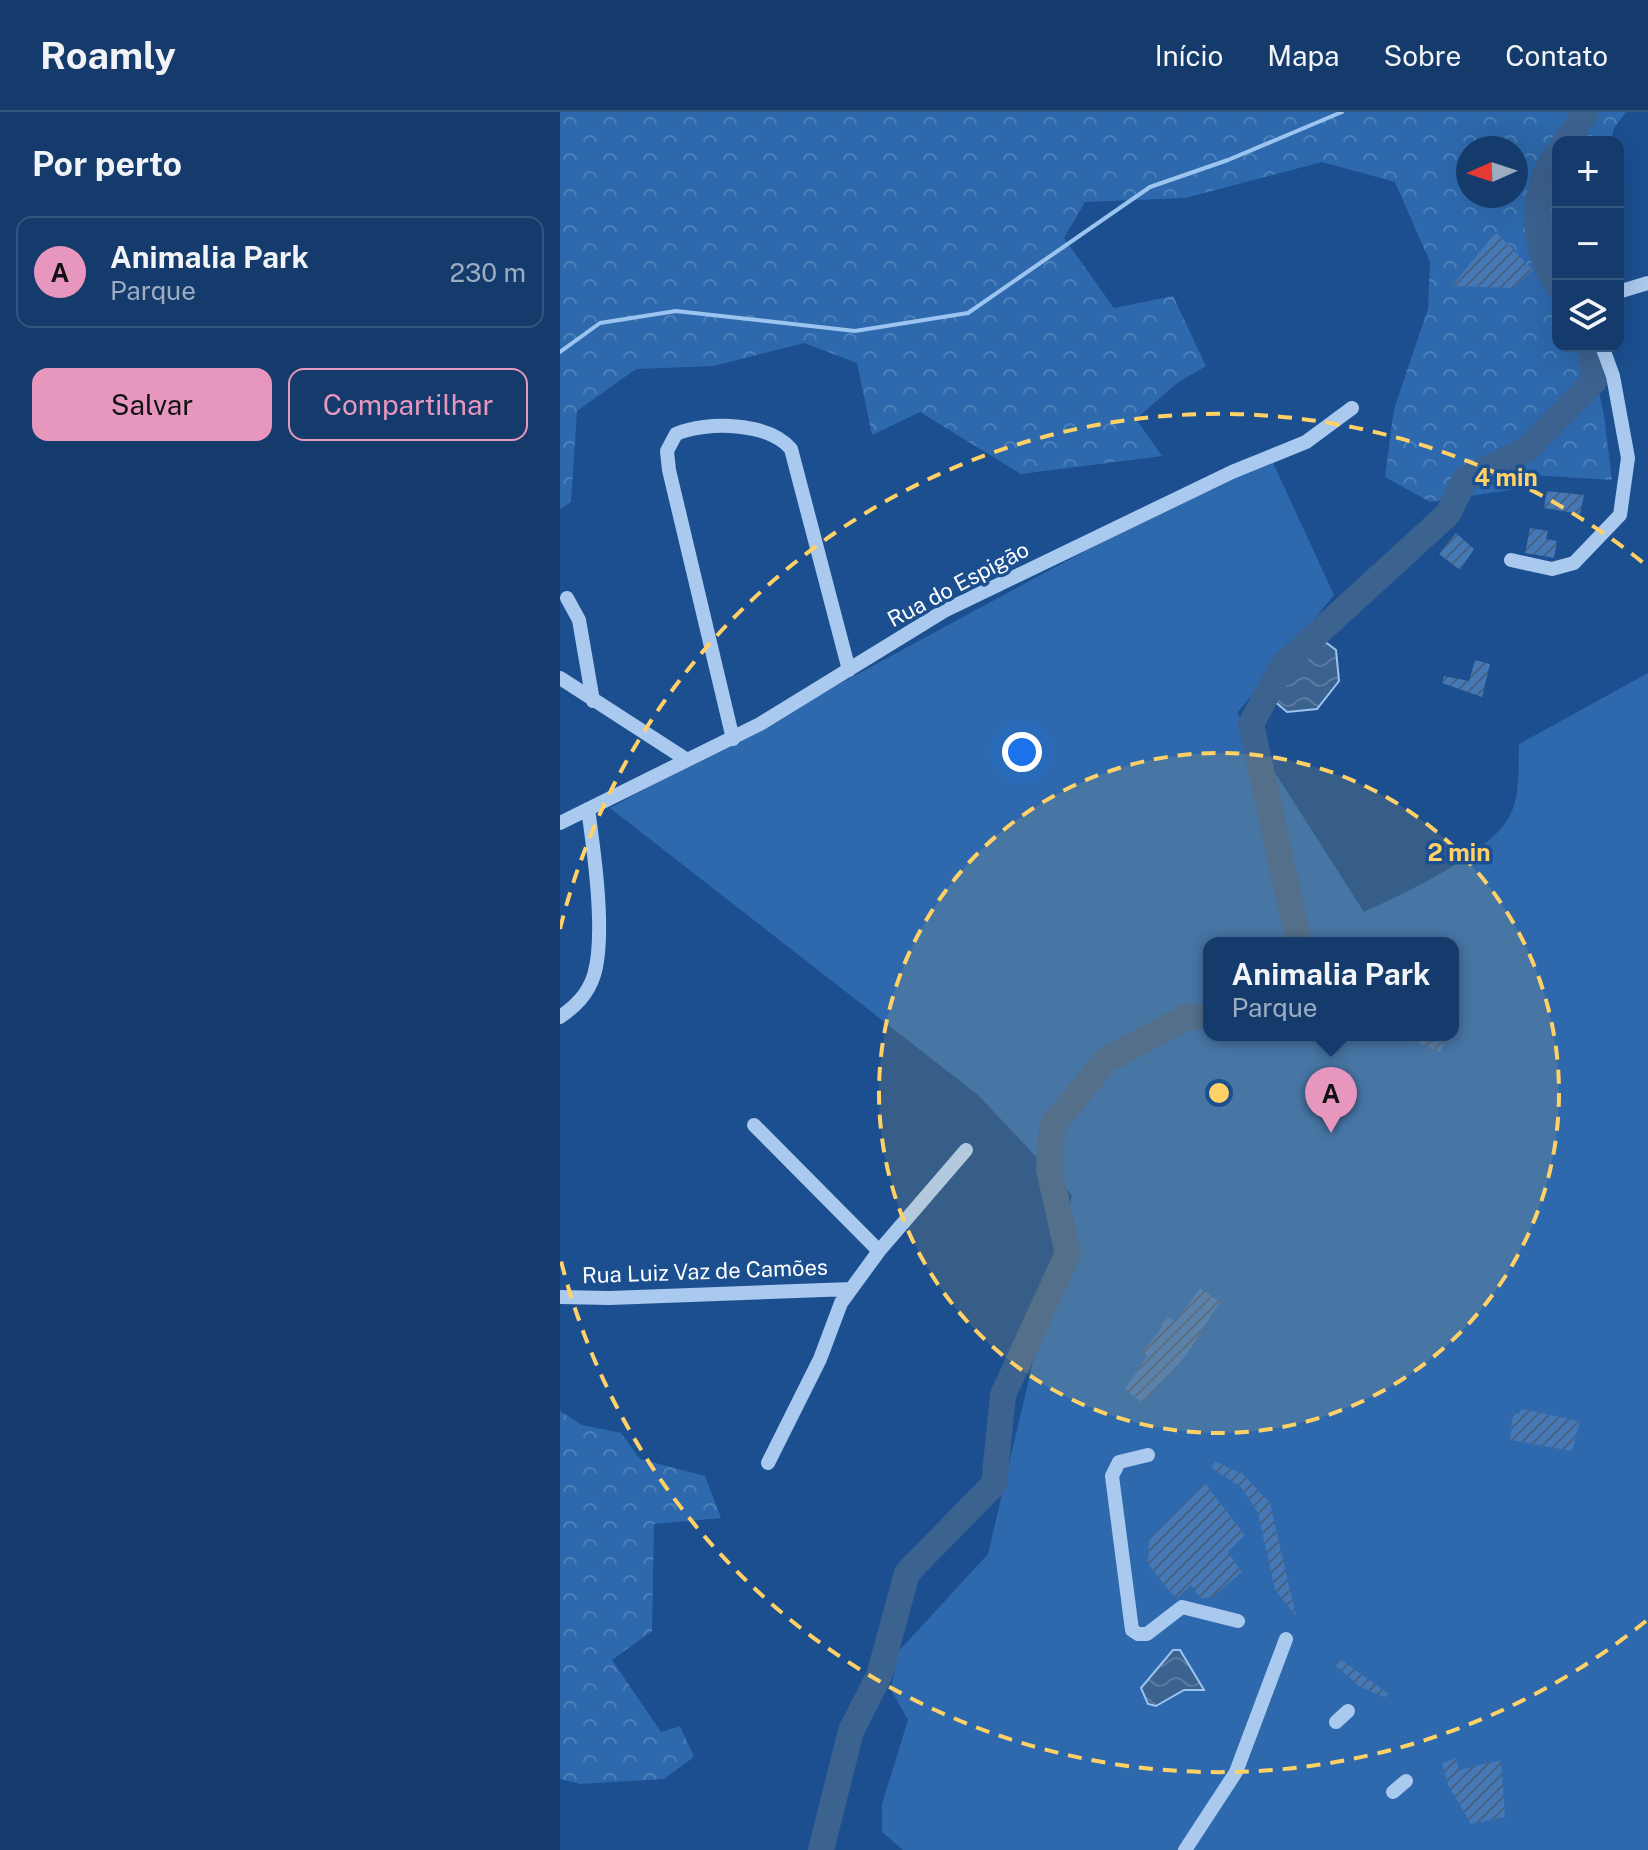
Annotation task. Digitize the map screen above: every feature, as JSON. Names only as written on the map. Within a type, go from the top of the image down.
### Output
[{"type":"street","points":[[1624,290],[1648,283]]},
{"type":"street","points":[[1511,560],[1552,569],[1574,563],[1620,515],[1628,458],[1613,376],[1604,352]]},
{"type":"street","name":"Rua do Espigão","points":[[560,823],[733,739],[944,611],[1232,472],[1306,442],[1352,408]]},
{"type":"street","points":[[733,739],[669,470],[667,451],[676,434],[698,427],[757,430],[781,438],[791,449],[849,670]]},
{"type":"street","points":[[567,598],[579,620],[593,701]]},
{"type":"street","points":[[560,678],[687,760]]},
{"type":"street","points":[[560,1017],[583,998],[594,974],[597,912],[588,809]]},
{"type":"street","points":[[754,1125],[879,1251]]},
{"type":"street","points":[[768,1463],[820,1359],[837,1312],[851,1289],[879,1251],[966,1150]]},
{"type":"street","name":"Rua Luiz Vaz de Camões","points":[[560,1297],[851,1289]]},
{"type":"street","points":[[1148,1455],[1119,1462],[1112,1476],[1132,1630],[1147,1634],[1173,1610],[1182,1607],[1238,1621]]},
{"type":"street","points":[[1185,1850],[1236,1772],[1286,1639]]},
{"type":"street","points":[[1336,1722],[1348,1711]]},
{"type":"street","points":[[1393,1792],[1406,1781]]},
{"type":"green space","points":[[560,112],[1626,112],[1614,128],[1612,136],[1552,136],[1552,352],[1590,352],[1604,416],[1612,480],[1533,475],[1517,489],[1430,502],[1385,477],[1394,409],[1428,309],[1430,262],[1395,182],[1322,162],[1185,198],[1085,202],[1064,238],[1114,308],[1173,296],[1206,366],[1177,383],[1136,419],[1162,456],[1021,474],[920,412],[872,435],[857,363],[804,343],[714,366],[636,369],[577,411],[571,502],[560,509]]},
{"type":"green space","points":[[1268,452],[1334,595],[1237,713],[1364,912],[1444,872],[1499,831],[1513,809],[1518,781],[1519,744],[1648,673],[1648,1850],[903,1850],[882,1832],[882,1804],[908,1720],[891,1690],[897,1653],[988,1554],[1072,1195],[978,1095],[610,808]]},
{"type":"green space","points":[[560,1411],[582,1425],[621,1433],[640,1459],[705,1476],[721,1518],[654,1524],[652,1631],[612,1660],[661,1732],[680,1726],[694,1757],[664,1779],[581,1784],[560,1779]]},
{"type":"water","points":[[1316,635],[1336,650],[1339,681],[1317,709],[1287,712],[1266,694],[1283,665]]},
{"type":"water","points":[[1173,1650],[1180,1650],[1204,1690],[1184,1690],[1156,1706],[1148,1704],[1141,1688]]},
{"type":"building","points":[[1496,232],[1533,270],[1513,288],[1452,286]]},
{"type":"building","points":[[1547,491],[1584,495],[1580,514],[1544,508]]},
{"type":"building","points":[[1530,528],[1548,531],[1546,539],[1557,541],[1554,558],[1525,553]]},
{"type":"building","points":[[1456,533],[1474,549],[1460,570],[1439,554]]},
{"type":"building","points":[[1475,660],[1490,664],[1482,697],[1442,683],[1444,676],[1469,681]]},
{"type":"building","points":[[1413,1041],[1445,1041],[1440,1052]]},
{"type":"building","points":[[1200,1288],[1220,1302],[1185,1357],[1142,1403],[1125,1389],[1147,1356],[1143,1352],[1162,1327],[1161,1323],[1168,1317],[1176,1322]]},
{"type":"building","points":[[1521,1409],[1580,1421],[1572,1451],[1510,1440],[1513,1412],[1519,1414]]},
{"type":"building","points":[[1214,1461],[1243,1474],[1270,1503],[1296,1616],[1275,1590],[1258,1513],[1241,1487],[1211,1468]]},
{"type":"building","points":[[1205,1483],[1245,1535],[1228,1552],[1242,1572],[1211,1598],[1200,1598],[1191,1585],[1176,1599],[1148,1564],[1149,1539]]},
{"type":"building","points":[[1340,1659],[1389,1694],[1387,1698],[1360,1687],[1335,1665]]},
{"type":"building","points":[[1456,1758],[1459,1770],[1501,1760],[1505,1817],[1471,1824],[1448,1785],[1442,1763]]},
{"type":"waterway","points":[[560,352],[600,323],[676,311],[855,331],[968,313],[1150,187],[1228,160],[1342,112]]},
{"type":"waterway","points":[[1569,136],[1586,112]]},
{"type":"waterway","points":[[1552,162],[1542,184],[1537,219],[1543,254],[1555,280]]},
{"type":"waterway","points":[[1298,937],[1251,724],[1283,665],[1448,514],[1465,479],[1526,450],[1595,380],[1590,352]]},
{"type":"waterway","points":[[821,1850],[851,1731],[879,1676],[907,1573],[994,1484],[1003,1395],[1068,1253],[1049,1170],[1052,1126],[1106,1060],[1187,1017],[1203,1016]]},
{"type":"place","name":"Animalia Park","points":[[1331,1133]]}]
